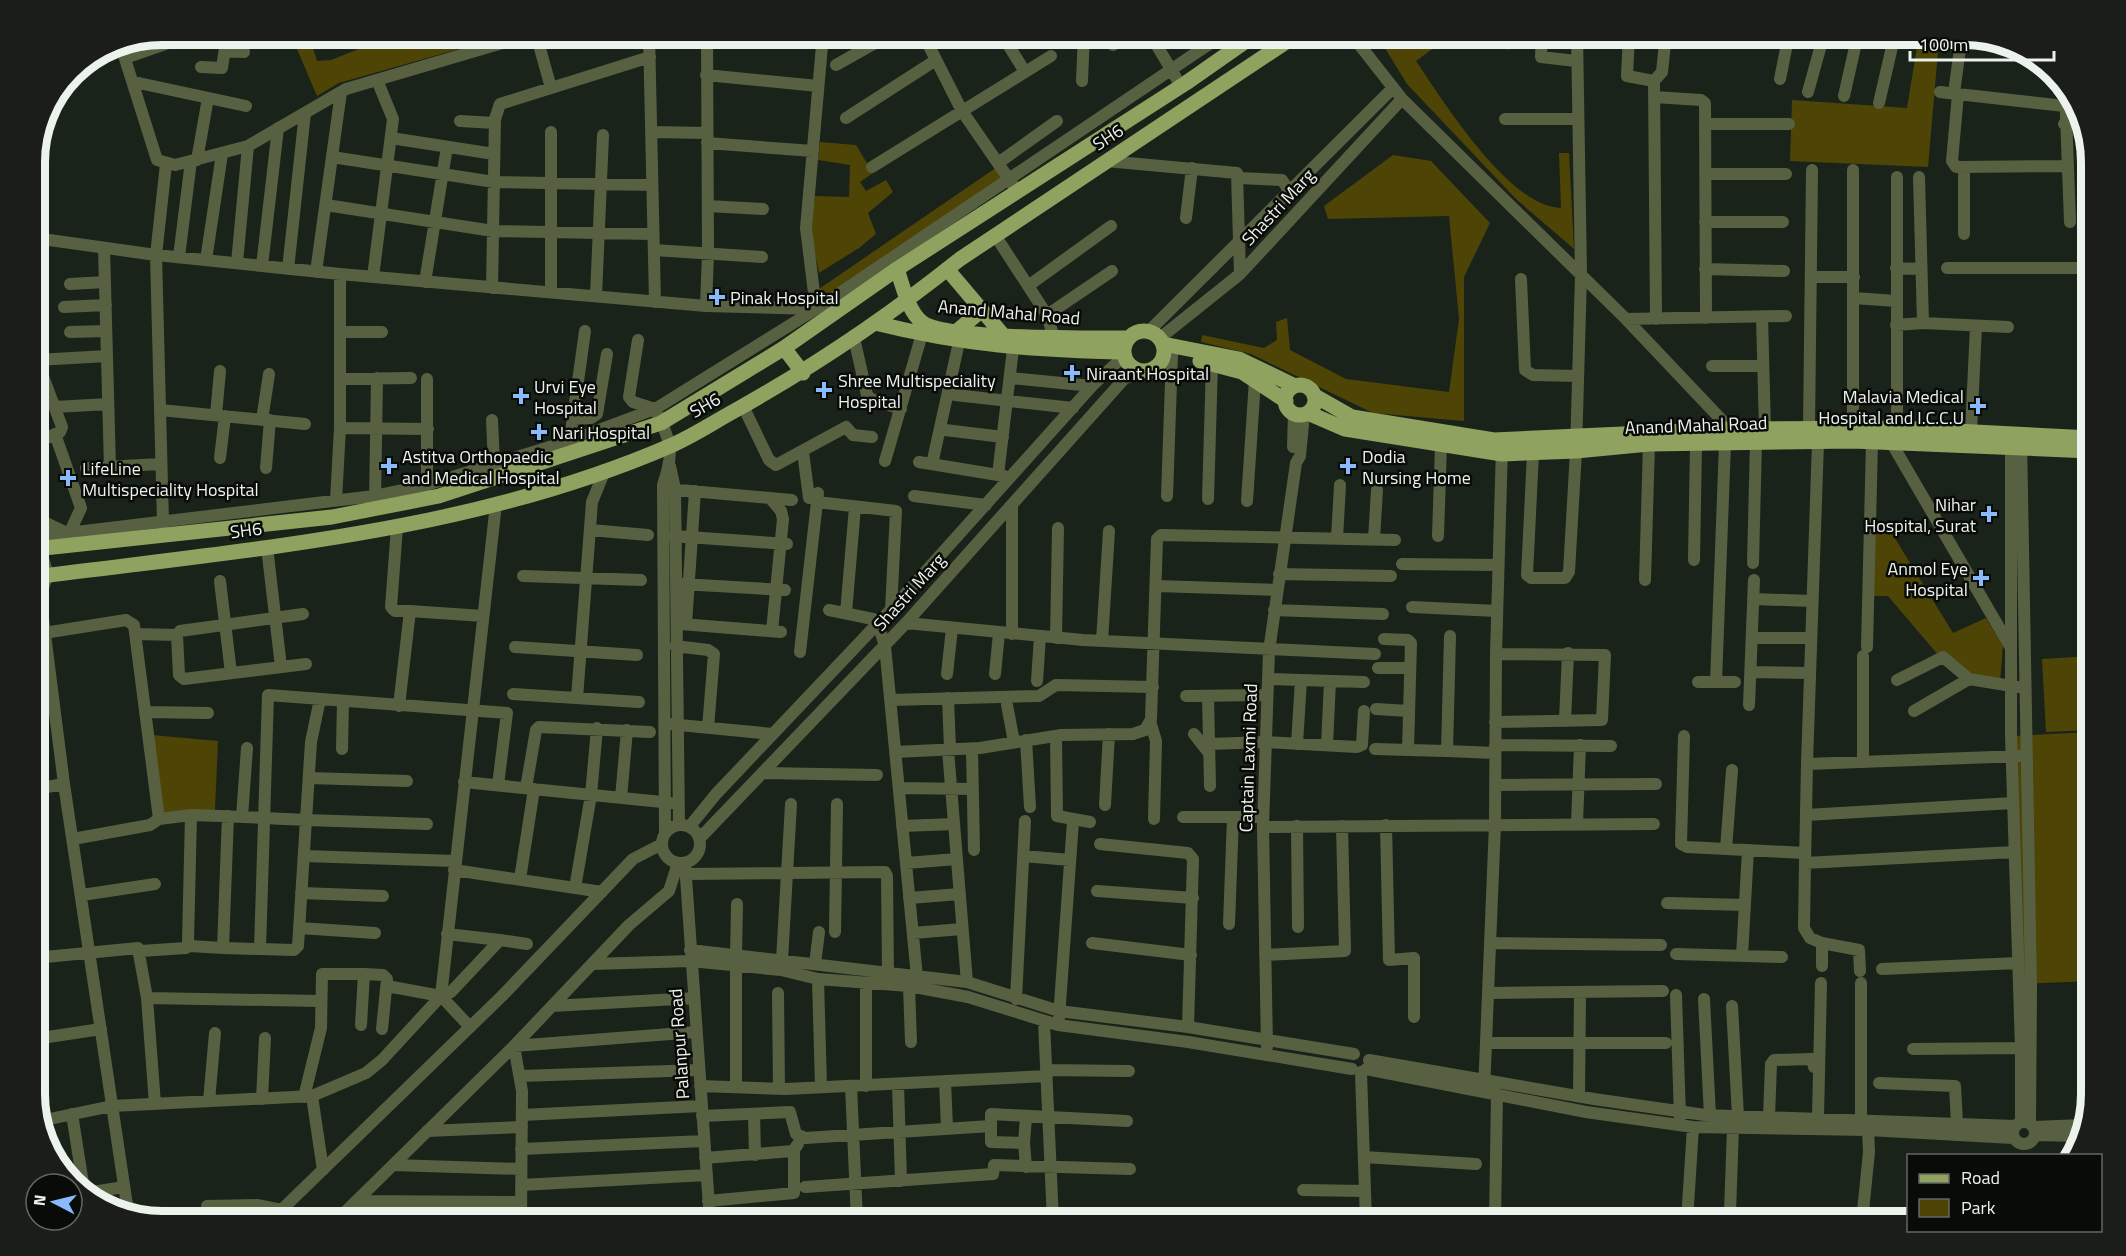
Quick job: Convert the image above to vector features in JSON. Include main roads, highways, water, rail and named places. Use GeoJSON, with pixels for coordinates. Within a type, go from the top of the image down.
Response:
{"type":"FeatureCollection","features":[{"type":"Feature","properties":{"kind":"main road"},"geometry":{"type":"LineString","coordinates":[[45,562],[355,528],[504,496],[666,435],[793,360],[819,314],[1013,185],[1181,86],[1240,45]]}},
{"type":"Feature","properties":{"kind":"main road","name":"SH6"},"geometry":{"type":"LineString","coordinates":[[45,562],[332,517],[375,502],[427,492],[570,448],[666,435],[698,401],[793,360],[854,338],[995,235],[1282,45]]}},
{"type":"Feature","properties":{"kind":"main road","name":"Anand Mahal Road"},"geometry":{"type":"LineString","coordinates":[[895,263],[908,300],[923,329]]}},
{"type":"Feature","properties":{"kind":"main road"},"geometry":{"type":"LineString","coordinates":[[947,269],[1003,335]]}},
{"type":"Feature","properties":{"kind":"main road"},"geometry":{"type":"LineString","coordinates":[[958,337],[982,310]]}},
{"type":"Feature","properties":{"kind":"main road","name":"Anand Mahal Road"},"geometry":{"type":"LineString","coordinates":[[875,323],[923,329],[1013,349],[1126,349]]}},
{"type":"Feature","properties":{"kind":"main road"},"geometry":{"type":"LineString","coordinates":[[1162,344],[1160,364],[1143,371],[1131,366],[1126,349],[1136,333],[1162,344],[1239,359],[1295,386],[1305,386],[1315,396],[1314,406],[1298,410],[1288,392],[1295,386]]}},
{"type":"Feature","properties":{"kind":"main road","name":"Anand Mahal Road"},"geometry":{"type":"LineString","coordinates":[[958,337],[1003,335],[1054,338],[1126,349]]}},
{"type":"Feature","properties":{"kind":"main road","name":"Anand Mahal Road"},"geometry":{"type":"LineString","coordinates":[[1162,344],[1242,372],[1298,410],[1345,429],[1441,445],[1502,447],[1728,437],[1813,436],[1872,442],[1894,435],[1971,432],[2081,450]]}},
{"type":"Feature","properties":{"kind":"main road","name":"SH6"},"geometry":{"type":"LineString","coordinates":[[45,563],[267,547],[356,536],[496,504],[605,470],[666,435],[743,406],[793,360]]}},
{"type":"Feature","properties":{"kind":"main road","name":"Anand Mahal Road"},"geometry":{"type":"LineString","coordinates":[[1315,396],[1352,417],[1533,453],[1576,444],[1696,444],[1728,437],[1755,438]]}},
{"type":"Feature","properties":{"kind":"main road","name":"Anand Mahal Road"},"geometry":{"type":"LineString","coordinates":[[1813,436],[1853,428],[1894,435],[2016,441],[2081,438]]}},
{"type":"Feature","properties":{"kind":"place","name":"Pinak Hospital"},"geometry":{"type":"Point","coordinates":[717,297]}},
{"type":"Feature","properties":{"kind":"place","name":"Niraant Hospital"},"geometry":{"type":"Point","coordinates":[1072,373]}},
{"type":"Feature","properties":{"kind":"place","name":"Shree Multispeciality Hospital"},"geometry":{"type":"Point","coordinates":[824,390]}},
{"type":"Feature","properties":{"kind":"place","name":"Urvi Eye Hospital"},"geometry":{"type":"Point","coordinates":[521,396]}},
{"type":"Feature","properties":{"kind":"place","name":"Malavia Medical Hospital and I.C.C.U"},"geometry":{"type":"Point","coordinates":[1978,406]}},
{"type":"Feature","properties":{"kind":"place","name":"Nari Hospital"},"geometry":{"type":"Point","coordinates":[539,432]}},
{"type":"Feature","properties":{"kind":"place","name":"Astitva Orthopaedic and Medical Hospital"},"geometry":{"type":"Point","coordinates":[389,466]}},
{"type":"Feature","properties":{"kind":"place","name":"Dodia Nursing Home"},"geometry":{"type":"Point","coordinates":[1348,466]}},
{"type":"Feature","properties":{"kind":"place","name":"LifeLine Multispeciality Hospital"},"geometry":{"type":"Point","coordinates":[68,478]}},
{"type":"Feature","properties":{"kind":"place","name":"Nihar Hospital, Surat"},"geometry":{"type":"Point","coordinates":[1989,514]}},
{"type":"Feature","properties":{"kind":"place","name":"Anmol Eye Hospital"},"geometry":{"type":"Point","coordinates":[1981,578]}}]}
